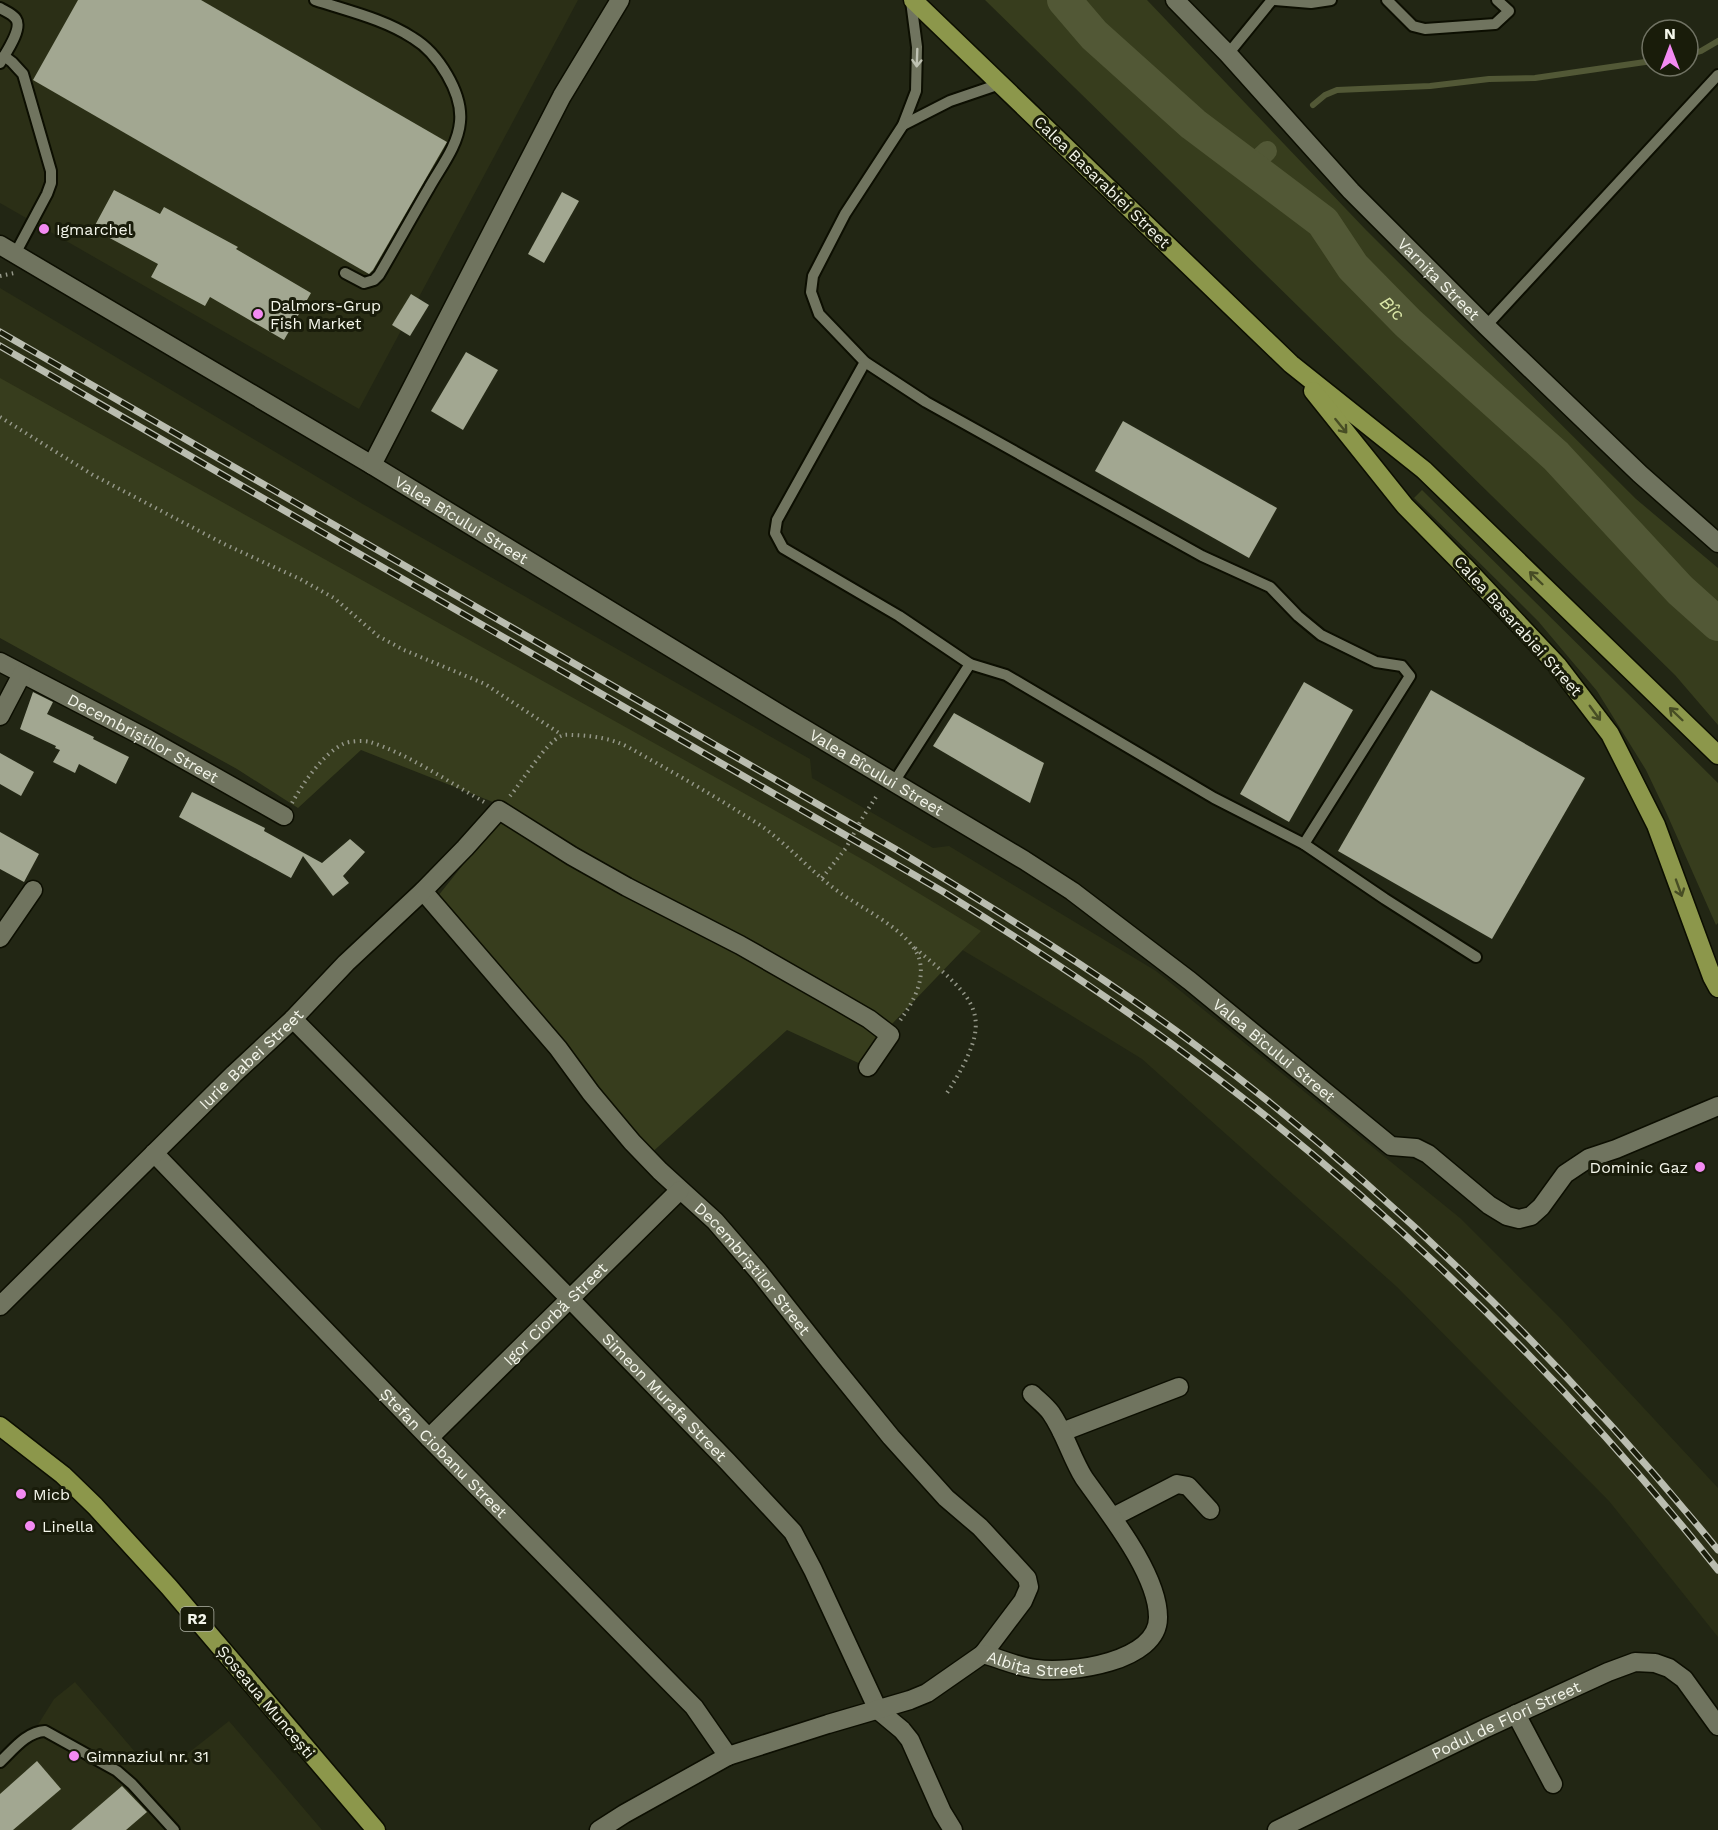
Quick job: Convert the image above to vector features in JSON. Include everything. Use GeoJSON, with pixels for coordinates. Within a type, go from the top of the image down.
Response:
{"type":"FeatureCollection","features":[{"type":"Feature","properties":{"kind":"main road","name":"Calea Basarabiei Street"},"geometry":{"type":"LineString","coordinates":[[912,0],[1291,364],[1424,470],[1718,755]]}},
{"type":"Feature","properties":{"kind":"main road","name":"Calea Basarabiei Street"},"geometry":{"type":"LineString","coordinates":[[1291,364],[1405,506],[1472,573],[1551,658],[1610,734],[1656,825],[1716,975]]}},
{"type":"Feature","properties":{"kind":"main road","name":"Șoseaua Muncești"},"geometry":{"type":"LineString","coordinates":[[0,1426],[63,1475],[95,1506],[169,1587],[376,1830]]}},
{"type":"Feature","properties":{"kind":"street"},"geometry":{"type":"LineString","coordinates":[[372,465],[562,96],[620,0]]}},
{"type":"Feature","properties":{"kind":"street","name":"Varnița Street"},"geometry":{"type":"LineString","coordinates":[[1175,0],[1228,54],[1351,191],[1486,326],[1640,474],[1718,543]]}},
{"type":"Feature","properties":{"kind":"street","name":"Valea Bîcului Street"},"geometry":{"type":"LineString","coordinates":[[8,250],[372,465],[1024,860],[1072,891],[1190,981],[1391,1146],[1416,1148],[1428,1154],[1489,1205],[1507,1216],[1519,1219],[1531,1216],[1541,1207],[1565,1174],[1589,1158],[1718,1106]]}},
{"type":"Feature","properties":{"kind":"street","name":"Decembriștilor Street"},"geometry":{"type":"LineString","coordinates":[[0,662],[148,739],[284,816]]}},
{"type":"Feature","properties":{"kind":"street"},"geometry":{"type":"LineString","coordinates":[[0,716],[22,674]]}},
{"type":"Feature","properties":{"kind":"street"},"geometry":{"type":"LineString","coordinates":[[499,810],[572,856],[740,945],[869,1019],[890,1035],[868,1067]]}},
{"type":"Feature","properties":{"kind":"street","name":"Iurie Babei Street"},"geometry":{"type":"LineString","coordinates":[[0,1306],[234,1074],[293,1019],[346,963],[423,891],[499,810]]}},
{"type":"Feature","properties":{"kind":"street"},"geometry":{"type":"LineString","coordinates":[[0,938],[33,891]]}},
{"type":"Feature","properties":{"kind":"street","name":"Decembriștilor Street"},"geometry":{"type":"LineString","coordinates":[[423,891],[558,1048],[591,1093],[632,1142],[715,1221],[759,1272],[860,1400],[919,1469],[946,1498],[980,1527],[1027,1578],[1029,1587],[1023,1601],[983,1654]]}},
{"type":"Feature","properties":{"kind":"street","name":"Simeon Murafa Street"},"geometry":{"type":"LineString","coordinates":[[293,1019],[570,1299],[793,1532],[878,1710],[902,1730],[910,1740],[942,1812],[953,1830]]}},
{"type":"Feature","properties":{"kind":"street","name":"Ștefan Ciobanu Street"},"geometry":{"type":"LineString","coordinates":[[154,1154],[694,1707],[728,1756]]}},
{"type":"Feature","properties":{"kind":"street","name":"Igor Ciorbă Street"},"geometry":{"type":"LineString","coordinates":[[429,1438],[680,1190]]}},
{"type":"Feature","properties":{"kind":"street"},"geometry":{"type":"LineString","coordinates":[[1062,1432],[1179,1387]]}},
{"type":"Feature","properties":{"kind":"street","name":"Albița Street"},"geometry":{"type":"LineString","coordinates":[[599,1830],[728,1756],[910,1700],[927,1693],[983,1654],[1035,1669],[1065,1669],[1120,1659],[1133,1653],[1152,1637],[1158,1619],[1155,1599],[1141,1566],[1113,1517],[1075,1463],[1062,1432],[1050,1412],[1032,1394]]}},
{"type":"Feature","properties":{"kind":"street"},"geometry":{"type":"LineString","coordinates":[[1113,1517],[1177,1484],[1188,1486],[1210,1510]]}},
{"type":"Feature","properties":{"kind":"street","name":"Podul de Flori Street"},"geometry":{"type":"LineString","coordinates":[[1277,1830],[1516,1714],[1635,1662],[1655,1663],[1670,1668],[1684,1679],[1718,1726]]}},
{"type":"Feature","properties":{"kind":"street"},"geometry":{"type":"LineString","coordinates":[[1516,1714],[1553,1784]]}},
{"type":"Feature","properties":{"kind":"lane"},"geometry":{"type":"LineString","coordinates":[[315,0],[376,20],[416,39],[447,75],[458,96],[460,110],[460,122],[452,147],[379,275],[374,280],[364,283],[345,273]]}},
{"type":"Feature","properties":{"kind":"lane"},"geometry":{"type":"LineString","coordinates":[[912,0],[917,47],[916,91],[903,125],[845,214],[813,276],[811,292],[819,314],[865,362],[926,402],[1202,556],[1270,587],[1298,616],[1321,635],[1376,662],[1402,666],[1410,676],[1304,844]]}},
{"type":"Feature","properties":{"kind":"lane"},"geometry":{"type":"LineString","coordinates":[[1228,54],[1273,0],[1311,3],[1331,0]]}},
{"type":"Feature","properties":{"kind":"lane"},"geometry":{"type":"LineString","coordinates":[[1387,0],[1413,26],[1425,29],[1495,24],[1509,11],[1497,0]]}},
{"type":"Feature","properties":{"kind":"lane"},"geometry":{"type":"LineString","coordinates":[[0,8],[14,17],[18,26],[2,60],[12,62],[22,74],[51,171],[51,183],[47,194],[8,250]]}},
{"type":"Feature","properties":{"kind":"lane"},"geometry":{"type":"LineString","coordinates":[[1486,326],[1718,75]]}},
{"type":"Feature","properties":{"kind":"lane"},"geometry":{"type":"LineString","coordinates":[[903,125],[950,100],[1000,84]]}},
{"type":"Feature","properties":{"kind":"lane"},"geometry":{"type":"LineString","coordinates":[[865,362],[777,520],[775,533],[783,548],[899,616],[970,664],[1006,675],[1214,798],[1304,844],[1476,957]]}},
{"type":"Feature","properties":{"kind":"lane"},"geometry":{"type":"LineString","coordinates":[[891,780],[970,664]]}},
{"type":"Feature","properties":{"kind":"lane"},"geometry":{"type":"LineString","coordinates":[[0,1762],[30,1734],[45,1731],[117,1771],[174,1830]]}},
{"type":"Feature","properties":{"kind":"path"},"geometry":{"type":"LineString","coordinates":[[0,417],[93,475],[224,544],[334,598],[378,636],[404,650],[485,684],[562,735],[591,735],[615,740],[773,834],[837,891],[874,915],[912,945],[964,992],[974,1009],[976,1026],[968,1056],[947,1093]]}},
{"type":"Feature","properties":{"kind":"path"},"geometry":{"type":"LineString","coordinates":[[284,816],[299,791],[330,753],[345,743],[368,741],[411,760],[499,810],[537,760],[562,735]]}},
{"type":"Feature","properties":{"kind":"path"},"geometry":{"type":"LineString","coordinates":[[822,878],[846,848],[861,820],[891,780]]}},
{"type":"Feature","properties":{"kind":"path"},"geometry":{"type":"LineString","coordinates":[[890,1035],[908,1010],[921,977],[919,958],[912,945]]}},
{"type":"Feature","properties":{"kind":"shaded area"},"geometry":{"type":"Polygon","coordinates":[[[0,0],[578,0],[359,409],[0,203],[0,0]]]}},
{"type":"Feature","properties":{"kind":"shaded area"},"geometry":{"type":"Polygon","coordinates":[[[985,0],[1147,0],[1366,230],[1636,499],[1718,568],[1718,725],[1675,675],[985,0]]]}},
{"type":"Feature","properties":{"kind":"shaded area"},"geometry":{"type":"Polygon","coordinates":[[[0,288],[361,503],[810,759],[812,778],[933,848],[949,846],[1156,971],[1460,1218],[1563,1321],[1718,1488],[1718,1637],[1609,1501],[1397,1287],[1142,1059],[560,711],[0,402],[0,288]]]}},
{"type":"Feature","properties":{"kind":"shaded area"},"geometry":{"type":"Polygon","coordinates":[[[0,378],[869,863],[981,931],[891,1025],[493,802],[361,750],[298,808],[237,769],[0,638],[0,378]]]}},
{"type":"Feature","properties":{"kind":"shaded area"},"geometry":{"type":"Polygon","coordinates":[[[1422,490],[1718,783],[1718,923],[1716,925],[1646,770],[1597,691],[1538,621],[1414,498],[1422,490]]]}},
{"type":"Feature","properties":{"kind":"shaded area"},"geometry":{"type":"Polygon","coordinates":[[[503,819],[875,1028],[879,1039],[865,1066],[787,1030],[648,1156],[438,896],[503,819]]]}},
{"type":"Feature","properties":{"kind":"shaded area","name":"Gimnaziul nr. 31"},"geometry":{"type":"Polygon","coordinates":[[[75,1682],[136,1753],[165,1765],[173,1765],[229,1721],[322,1830],[0,1830],[0,1760],[34,1731],[54,1699],[75,1682]]]}},
{"type":"Feature","properties":{"kind":"building"},"geometry":{"type":"Polygon","coordinates":[[[78,0],[201,0],[447,142],[373,270],[369,274],[33,80],[78,0]]]}},
{"type":"Feature","properties":{"kind":"building"},"geometry":{"type":"Polygon","coordinates":[[[114,190],[160,214],[164,207],[238,247],[236,249],[311,293],[284,340],[210,297],[205,306],[151,277],[158,264],[93,229],[114,190]]]}},
{"type":"Feature","properties":{"kind":"building"},"geometry":{"type":"Polygon","coordinates":[[[562,192],[579,201],[544,263],[528,254],[562,192]]]}},
{"type":"Feature","properties":{"kind":"building"},"geometry":{"type":"Polygon","coordinates":[[[411,294],[429,305],[410,336],[392,325],[411,294]]]}},
{"type":"Feature","properties":{"kind":"building"},"geometry":{"type":"Polygon","coordinates":[[[466,352],[498,370],[463,430],[431,411],[466,352]]]}},
{"type":"Feature","properties":{"kind":"building"},"geometry":{"type":"Polygon","coordinates":[[[1123,421],[1277,508],[1249,558],[1095,471],[1123,421]]]}},
{"type":"Feature","properties":{"kind":"building"},"geometry":{"type":"Polygon","coordinates":[[[1304,682],[1353,710],[1289,822],[1240,794],[1304,682]]]}},
{"type":"Feature","properties":{"kind":"building"},"geometry":{"type":"Polygon","coordinates":[[[1431,690],[1585,778],[1492,939],[1338,851],[1431,690]]]}},
{"type":"Feature","properties":{"kind":"building"},"geometry":{"type":"Polygon","coordinates":[[[33,692],[53,702],[47,714],[129,757],[116,784],[79,764],[75,773],[53,762],[60,750],[55,748],[56,746],[20,729],[33,692]]]}},
{"type":"Feature","properties":{"kind":"building"},"geometry":{"type":"Polygon","coordinates":[[[954,713],[1044,763],[1030,803],[933,746],[954,713]]]}},
{"type":"Feature","properties":{"kind":"building"},"geometry":{"type":"Polygon","coordinates":[[[0,753],[34,772],[21,796],[0,784],[0,753]]]}},
{"type":"Feature","properties":{"kind":"building"},"geometry":{"type":"Polygon","coordinates":[[[192,792],[265,828],[264,831],[322,863],[350,839],[365,852],[343,876],[349,883],[333,896],[303,856],[291,878],[179,817],[192,792]]]}},
{"type":"Feature","properties":{"kind":"building"},"geometry":{"type":"Polygon","coordinates":[[[0,832],[39,854],[24,882],[0,869],[0,832]]]}},
{"type":"Feature","properties":{"kind":"building"},"geometry":{"type":"Polygon","coordinates":[[[37,1761],[61,1789],[13,1830],[0,1830],[0,1794],[37,1761]]]}},
{"type":"Feature","properties":{"kind":"building"},"geometry":{"type":"Polygon","coordinates":[[[122,1786],[147,1812],[126,1830],[71,1830],[122,1786]]]}},
{"type":"Feature","properties":{"kind":"waterway","name":"Bîc"},"geometry":{"type":"LineString","coordinates":[[1064,0],[1094,35],[1193,124],[1323,222],[1353,267],[1408,323],[1556,456],[1680,590],[1718,624]]}},
{"type":"Feature","properties":{"kind":"waterway"},"geometry":{"type":"LineString","coordinates":[[1700,51],[1718,41]]}},
{"type":"Feature","properties":{"kind":"waterway"},"geometry":{"type":"LineString","coordinates":[[1313,105],[1325,95],[1337,90],[1535,78],[1640,63]]}},
{"type":"Feature","properties":{"kind":"waterway"},"geometry":{"type":"LineString","coordinates":[[1251,166],[1267,151]]}},
{"type":"Feature","properties":{"kind":"railway"},"geometry":{"type":"LineString","coordinates":[[0,332],[897,850],[1050,945],[1162,1020],[1340,1160],[1473,1283],[1599,1413],[1718,1550]]}},
{"type":"Feature","properties":{"kind":"railway"},"geometry":{"type":"LineString","coordinates":[[0,346],[942,891],[1047,958],[1150,1028],[1286,1132],[1419,1248],[1544,1371],[1662,1502],[1718,1570]]}},
{"type":"Feature","properties":{"kind":"place","name":"Igmarchel"},"geometry":{"type":"Point","coordinates":[44,229]}},
{"type":"Feature","properties":{"kind":"place","name":"Dalmors-Grup Fish Market"},"geometry":{"type":"Point","coordinates":[258,314]}},
{"type":"Feature","properties":{"kind":"place","name":"Dominic Gaz"},"geometry":{"type":"Point","coordinates":[1700,1167]}},
{"type":"Feature","properties":{"kind":"place","name":"Micb"},"geometry":{"type":"Point","coordinates":[21,1494]}},
{"type":"Feature","properties":{"kind":"place","name":"Linella"},"geometry":{"type":"Point","coordinates":[30,1526]}},
{"type":"Feature","properties":{"kind":"place","name":"Gimnaziul nr. 31"},"geometry":{"type":"Point","coordinates":[74,1756]}}]}
